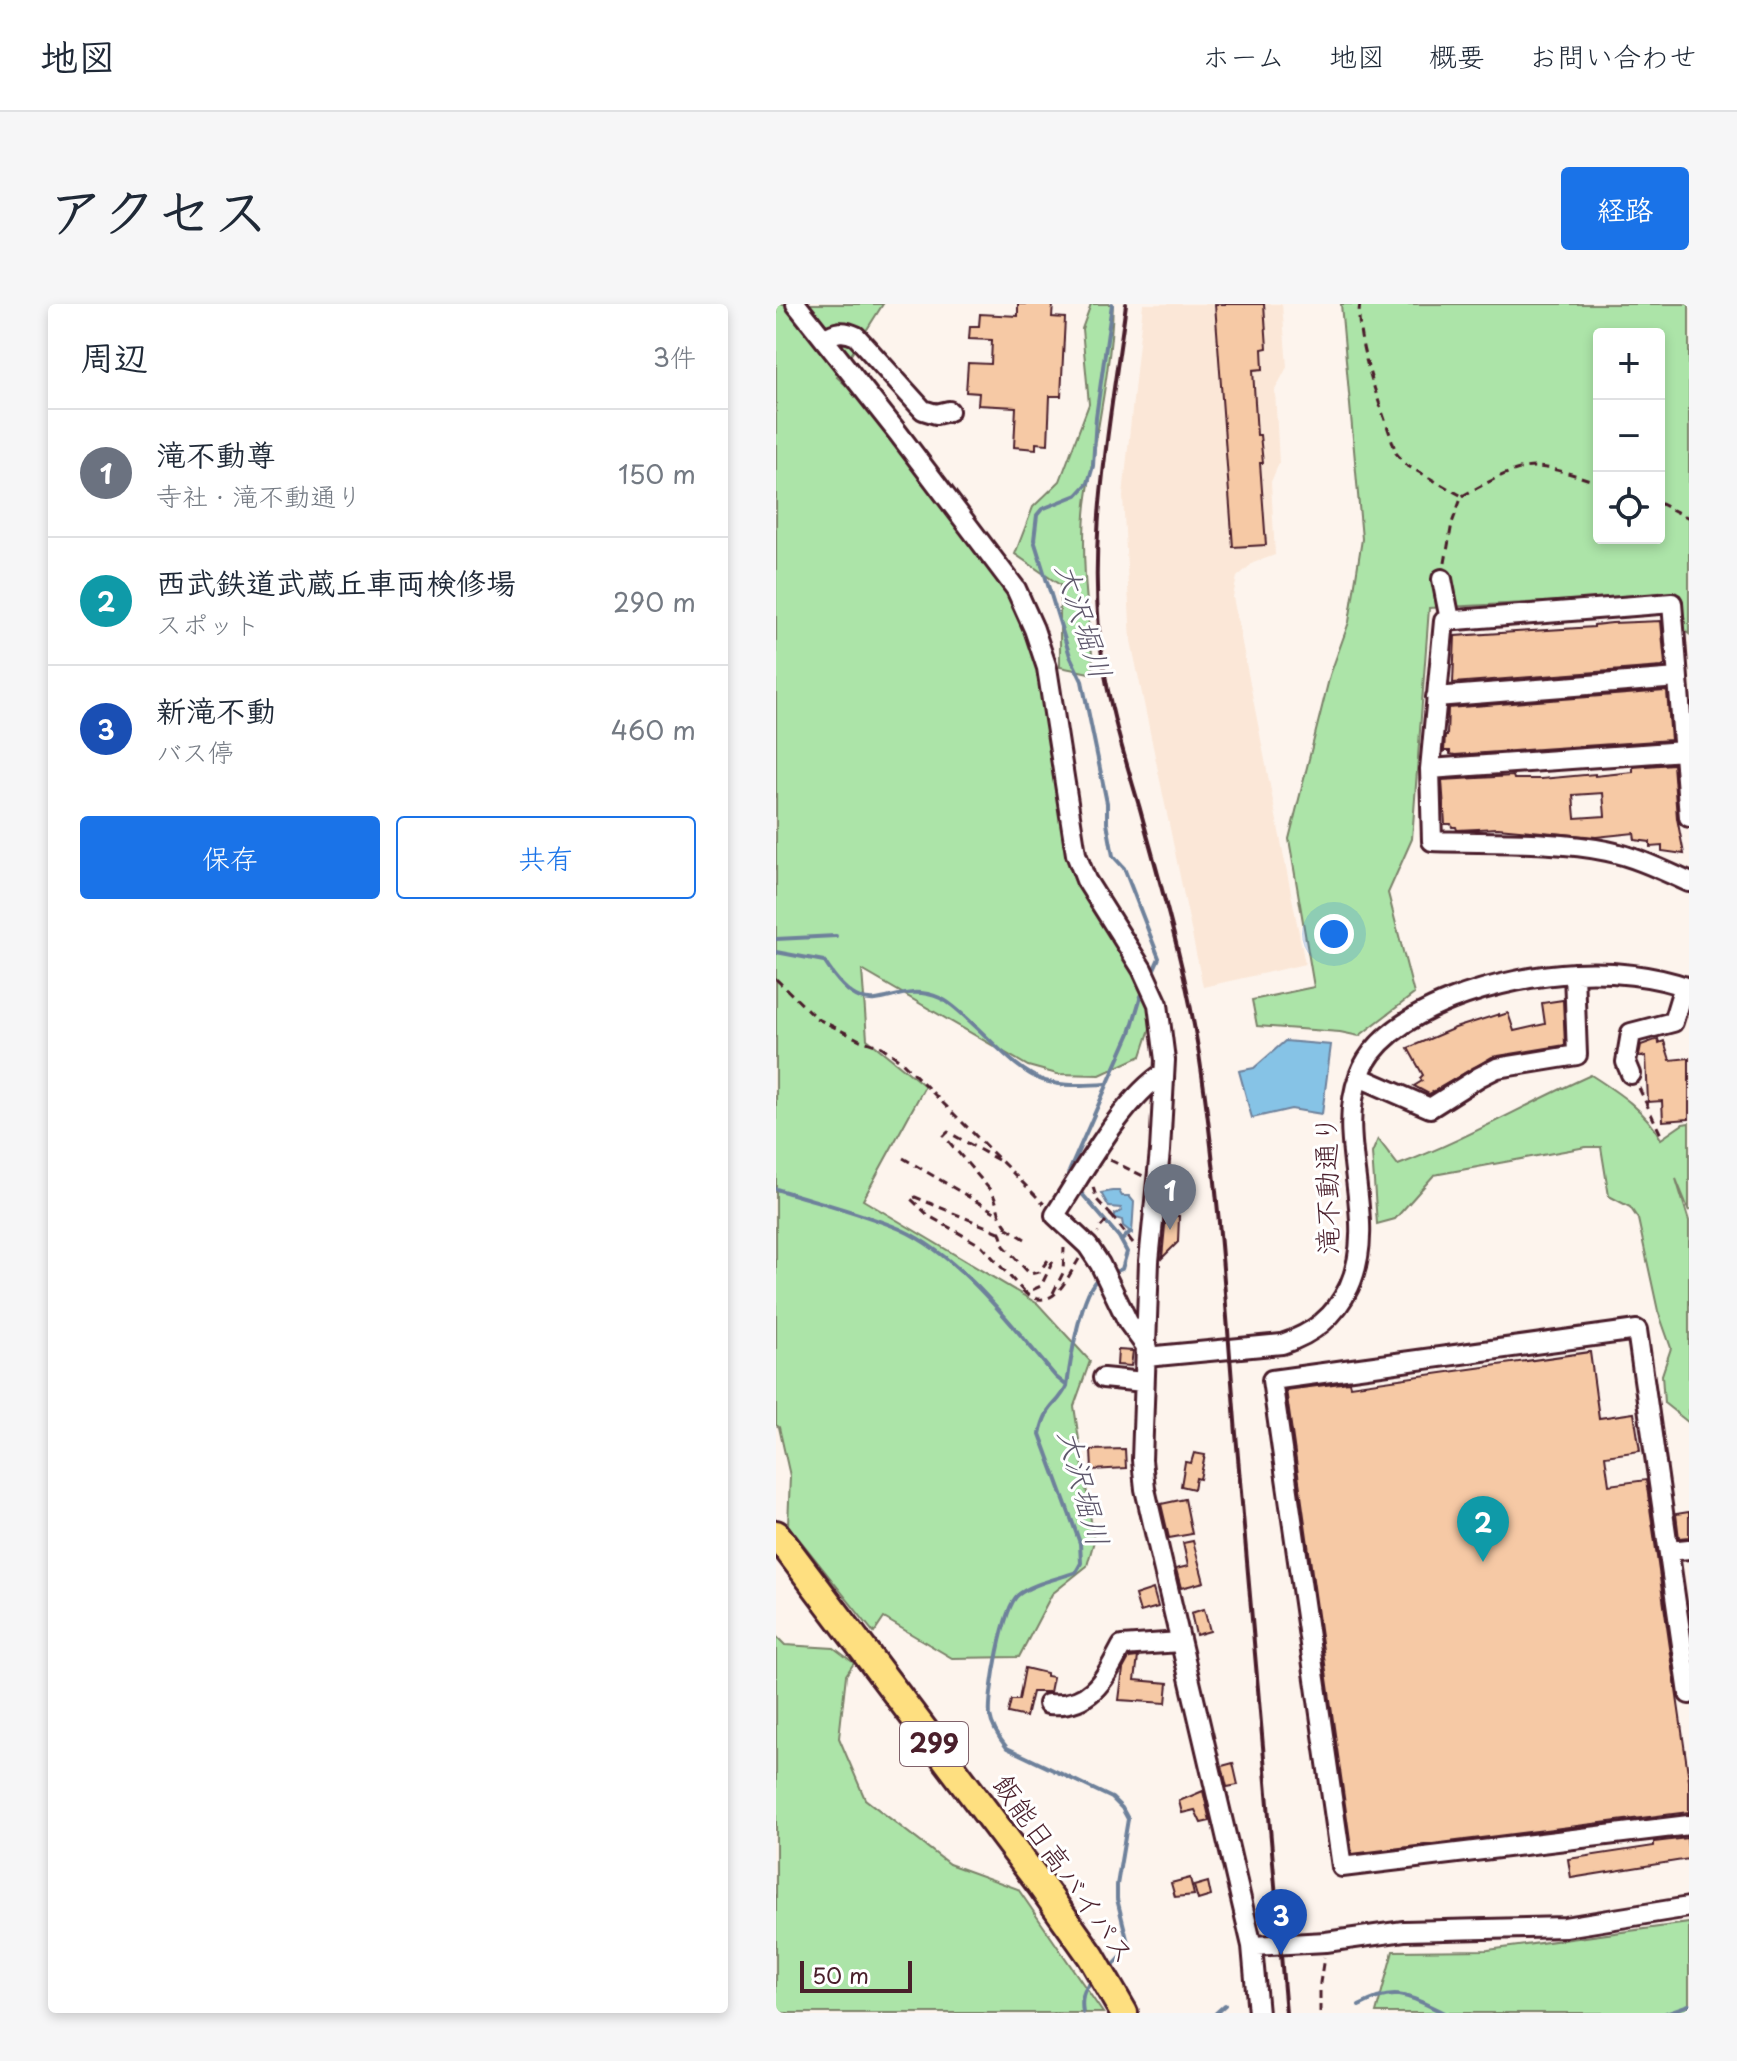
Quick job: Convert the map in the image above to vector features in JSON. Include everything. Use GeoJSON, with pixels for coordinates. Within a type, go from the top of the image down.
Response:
{"type":"FeatureCollection","features":[{"type":"Feature","properties":{"kind":"highway","name":"飯能日高バイパス"},"geometry":{"type":"LineString","coordinates":[[776,1534],[1040,1884],[1091,1956],[1124,2013]]}},
{"type":"Feature","properties":{"kind":"street"},"geometry":{"type":"LineString","coordinates":[[796,304],[1016,589],[1047,668],[1076,854],[1086,880],[1142,969],[1158,1004],[1164,1073],[1158,1181],[1149,1261],[1142,1460],[1145,1489],[1252,1946],[1258,2013]]}},
{"type":"Feature","properties":{"kind":"street"},"geometry":{"type":"LineString","coordinates":[[824,339],[834,332],[856,336],[923,410],[936,414],[949,411]]}},
{"type":"Feature","properties":{"kind":"street"},"geometry":{"type":"LineString","coordinates":[[1442,579],[1450,620]]}},
{"type":"Feature","properties":{"kind":"street"},"geometry":{"type":"LineString","coordinates":[[1689,817],[1685,716],[1678,678],[1682,643],[1672,603],[1444,621],[1430,769],[1432,841],[1581,847],[1607,851],[1635,858],[1689,882]]}},
{"type":"Feature","properties":{"kind":"street"},"geometry":{"type":"LineString","coordinates":[[1436,697],[1678,678]]}},
{"type":"Feature","properties":{"kind":"street"},"geometry":{"type":"LineString","coordinates":[[1430,769],[1684,751]]}},
{"type":"Feature","properties":{"kind":"street"},"geometry":{"type":"LineString","coordinates":[[1359,1077],[1430,1108],[1497,1068],[1577,1055],[1574,973]]}},
{"type":"Feature","properties":{"kind":"street","name":"滝不動通り"},"geometry":{"type":"LineString","coordinates":[[1146,1353],[1282,1344],[1301,1338],[1332,1315],[1355,1274],[1361,1252],[1352,1126],[1359,1077],[1370,1055],[1388,1034],[1429,1010],[1478,991],[1524,979],[1574,973],[1643,977],[1686,987]]}},
{"type":"Feature","properties":{"kind":"street"},"geometry":{"type":"LineString","coordinates":[[1631,1074],[1626,1062],[1631,1033],[1673,1022],[1686,987]]}},
{"type":"Feature","properties":{"kind":"street"},"geometry":{"type":"LineString","coordinates":[[1146,1353],[1100,1264],[1088,1246],[1055,1215],[1123,1114],[1151,1081],[1164,1073]]}},
{"type":"Feature","properties":{"kind":"street"},"geometry":{"type":"LineString","coordinates":[[1689,1694],[1637,1330],[1272,1380],[1342,1867],[1689,1825]]}},
{"type":"Feature","properties":{"kind":"street"},"geometry":{"type":"LineString","coordinates":[[1103,1378],[1144,1382]]}},
{"type":"Feature","properties":{"kind":"street"},"geometry":{"type":"LineString","coordinates":[[1669,1551],[1689,1549]]}},
{"type":"Feature","properties":{"kind":"street"},"geometry":{"type":"LineString","coordinates":[[1048,1704],[1075,1702],[1098,1687],[1122,1646],[1180,1642]]}},
{"type":"Feature","properties":{"kind":"street"},"geometry":{"type":"LineString","coordinates":[[1252,1946],[1326,1942],[1404,1931],[1565,1927],[1689,1907]]}},
{"type":"Feature","properties":{"kind":"path"},"geometry":{"type":"LineString","coordinates":[[1360,304],[1358,320],[1364,349],[1400,460],[1462,496]]}},
{"type":"Feature","properties":{"kind":"path"},"geometry":{"type":"LineString","coordinates":[[1442,579],[1452,523],[1462,496],[1512,470],[1529,465],[1558,469],[1593,481]]}},
{"type":"Feature","properties":{"kind":"path"},"geometry":{"type":"LineString","coordinates":[[1665,506],[1689,518]]}},
{"type":"Feature","properties":{"kind":"path"},"geometry":{"type":"LineString","coordinates":[[776,979],[816,1018],[882,1047],[901,1061],[1055,1215]]}},
{"type":"Feature","properties":{"kind":"path"},"geometry":{"type":"LineString","coordinates":[[1631,1074],[1662,1137]]}},
{"type":"Feature","properties":{"kind":"path"},"geometry":{"type":"LineString","coordinates":[[1002,1162],[948,1132],[944,1136],[992,1192],[998,1214],[1007,1228],[1025,1239]]}},
{"type":"Feature","properties":{"kind":"path"},"geometry":{"type":"LineString","coordinates":[[1096,1154],[1142,1174],[1146,1179]]}},
{"type":"Feature","properties":{"kind":"path"},"geometry":{"type":"LineString","coordinates":[[903,1158],[998,1214]]}},
{"type":"Feature","properties":{"kind":"path"},"geometry":{"type":"LineString","coordinates":[[1077,1182],[1097,1200],[1134,1244]]}},
{"type":"Feature","properties":{"kind":"path"},"geometry":{"type":"LineString","coordinates":[[1000,1232],[915,1197],[910,1198],[929,1216],[982,1246],[1025,1293],[1041,1301],[1051,1297],[1088,1246]]}},
{"type":"Feature","properties":{"kind":"path"},"geometry":{"type":"LineString","coordinates":[[1102,1224],[1109,1217]]}},
{"type":"Feature","properties":{"kind":"path"},"geometry":{"type":"LineString","coordinates":[[1000,1232],[1007,1228]]}},
{"type":"Feature","properties":{"kind":"path"},"geometry":{"type":"LineString","coordinates":[[1000,1232],[1004,1246],[1030,1274],[1039,1272],[1048,1260],[1053,1261],[1041,1286],[1025,1293]]}},
{"type":"Feature","properties":{"kind":"path"},"geometry":{"type":"LineString","coordinates":[[1051,1297],[1063,1273],[1064,1248]]}},
{"type":"Feature","properties":{"kind":"path"},"geometry":{"type":"LineString","coordinates":[[1320,2013],[1320,1983],[1326,1942]]}},
{"type":"Feature","properties":{"kind":"shaded area"},"geometry":{"type":"Polygon","coordinates":[[[1143,304],[1282,304],[1287,367],[1275,390],[1279,463],[1271,482],[1275,555],[1253,563],[1237,577],[1233,597],[1305,964],[1203,987],[1131,641],[1123,496],[1143,304]]]}},
{"type":"Feature","properties":{"kind":"green space"},"geometry":{"type":"Polygon","coordinates":[[[776,304],[883,304],[837,377],[898,433],[1034,629],[1076,854],[1158,1004],[1141,1056],[1100,1075],[1057,1074],[1028,1066],[862,970],[867,1039],[925,1086],[863,1200],[1038,1304],[1090,1361],[1074,1406],[1094,1541],[1087,1566],[1052,1594],[1019,1657],[952,1658],[884,1618],[874,1633],[788,1525],[790,1476],[776,1425],[776,304]]]}},
{"type":"Feature","properties":{"kind":"green space"},"geometry":{"type":"Polygon","coordinates":[[[1091,304],[1113,304],[1109,355],[1084,524],[1094,674],[1060,667],[1060,585],[1015,554],[1033,507],[1060,481],[1089,404],[1082,329],[1091,304]]]}},
{"type":"Feature","properties":{"kind":"green space"},"geometry":{"type":"Polygon","coordinates":[[[1341,304],[1689,304],[1689,634],[1682,629],[1680,595],[1429,608],[1412,839],[1388,893],[1414,994],[1359,1036],[1257,1026],[1252,1000],[1314,987],[1289,839],[1330,675],[1349,622],[1362,539],[1341,304]]]}},
{"type":"Feature","properties":{"kind":"green space"},"geometry":{"type":"Polygon","coordinates":[[[1591,1075],[1639,1111],[1661,1139],[1689,1123],[1689,1211],[1676,1179],[1689,1221],[1689,1423],[1664,1403],[1662,1375],[1671,1348],[1658,1311],[1638,1219],[1630,1207],[1609,1196],[1601,1147],[1586,1147],[1434,1175],[1395,1219],[1377,1224],[1372,1153],[1378,1139],[1398,1165],[1591,1075]]]}},
{"type":"Feature","properties":{"kind":"green space"},"geometry":{"type":"Polygon","coordinates":[[[776,1636],[785,1645],[834,1648],[854,1663],[846,1675],[839,1738],[865,1799],[949,1864],[1018,1889],[1103,2013],[776,2013],[776,1636]]]}},
{"type":"Feature","properties":{"kind":"green space"},"geometry":{"type":"Polygon","coordinates":[[[1689,1923],[1689,2013],[1376,2013],[1393,1951],[1488,1950],[1689,1923]]]}},
{"type":"Feature","properties":{"kind":"water"},"geometry":{"type":"Polygon","coordinates":[[[1285,1041],[1331,1045],[1322,1114],[1291,1109],[1252,1118],[1239,1071],[1254,1068],[1285,1041]]]}},
{"type":"Feature","properties":{"kind":"water"},"geometry":{"type":"Polygon","coordinates":[[[1112,1191],[1129,1196],[1134,1202],[1132,1233],[1123,1226],[1122,1220],[1115,1218],[1115,1214],[1122,1211],[1121,1208],[1109,1207],[1101,1193],[1112,1191]]]}},
{"type":"Feature","properties":{"kind":"building"},"geometry":{"type":"Polygon","coordinates":[[[1018,304],[1053,304],[1052,317],[1065,318],[1061,396],[1050,396],[1048,444],[1036,443],[1036,449],[1014,447],[1016,407],[978,405],[979,393],[966,392],[968,363],[991,364],[992,340],[969,339],[970,326],[979,326],[980,314],[1018,316],[1018,304]]]}},
{"type":"Feature","properties":{"kind":"building"},"geometry":{"type":"Polygon","coordinates":[[[1215,304],[1264,304],[1267,348],[1262,349],[1263,369],[1253,370],[1257,435],[1260,435],[1263,463],[1260,463],[1266,545],[1233,547],[1215,304]]]}},
{"type":"Feature","properties":{"kind":"building"},"geometry":{"type":"Polygon","coordinates":[[[1661,621],[1665,665],[1662,667],[1453,683],[1455,636],[1661,621]]]}},
{"type":"Feature","properties":{"kind":"building"},"geometry":{"type":"Polygon","coordinates":[[[1665,691],[1671,740],[1455,755],[1444,751],[1448,708],[1665,691]]]}},
{"type":"Feature","properties":{"kind":"building"},"geometry":{"type":"Polygon","coordinates":[[[1673,764],[1677,818],[1684,854],[1662,851],[1662,846],[1650,847],[1650,842],[1635,840],[1634,833],[1596,837],[1498,828],[1457,830],[1451,824],[1445,824],[1442,780],[1595,776],[1633,772],[1633,767],[1673,764]],[[1603,793],[1573,795],[1575,818],[1605,816],[1603,793]]]}},
{"type":"Feature","properties":{"kind":"building"},"geometry":{"type":"Polygon","coordinates":[[[1563,1000],[1565,1045],[1492,1057],[1429,1094],[1414,1086],[1422,1081],[1420,1078],[1423,1075],[1408,1048],[1499,1014],[1508,1013],[1514,1031],[1545,1024],[1542,1003],[1563,1000]]]}},
{"type":"Feature","properties":{"kind":"building"},"geometry":{"type":"Polygon","coordinates":[[[1658,1039],[1659,1043],[1664,1041],[1670,1060],[1689,1058],[1689,1119],[1663,1121],[1662,1101],[1648,1102],[1646,1056],[1639,1055],[1641,1045],[1658,1039]]]}},
{"type":"Feature","properties":{"kind":"building"},"geometry":{"type":"Polygon","coordinates":[[[1166,1215],[1179,1216],[1178,1242],[1162,1258],[1166,1215]]]}},
{"type":"Feature","properties":{"kind":"building"},"geometry":{"type":"Polygon","coordinates":[[[1118,1350],[1133,1351],[1131,1366],[1117,1365],[1118,1350]]]}},
{"type":"Feature","properties":{"kind":"building"},"geometry":{"type":"Polygon","coordinates":[[[1590,1352],[1599,1418],[1634,1413],[1640,1451],[1605,1456],[1609,1485],[1646,1480],[1689,1780],[1689,1812],[1352,1854],[1286,1390],[1349,1382],[1350,1386],[1590,1352]]]}},
{"type":"Feature","properties":{"kind":"building"},"geometry":{"type":"Polygon","coordinates":[[[1125,1449],[1126,1468],[1092,1470],[1091,1450],[1125,1449]]]}},
{"type":"Feature","properties":{"kind":"building"},"geometry":{"type":"Polygon","coordinates":[[[1194,1453],[1205,1455],[1200,1479],[1196,1478],[1194,1489],[1181,1486],[1185,1462],[1191,1463],[1194,1453]]]}},
{"type":"Feature","properties":{"kind":"building"},"geometry":{"type":"Polygon","coordinates":[[[1185,1499],[1192,1534],[1169,1538],[1161,1504],[1185,1499]]]}},
{"type":"Feature","properties":{"kind":"building"},"geometry":{"type":"Polygon","coordinates":[[[1689,1512],[1689,1537],[1679,1538],[1676,1514],[1689,1512]]]}},
{"type":"Feature","properties":{"kind":"building"},"geometry":{"type":"Polygon","coordinates":[[[1193,1541],[1204,1582],[1181,1588],[1176,1569],[1188,1566],[1183,1543],[1193,1541]]]}},
{"type":"Feature","properties":{"kind":"building"},"geometry":{"type":"Polygon","coordinates":[[[1153,1589],[1158,1607],[1140,1612],[1135,1595],[1153,1589]]]}},
{"type":"Feature","properties":{"kind":"building"},"geometry":{"type":"Polygon","coordinates":[[[1204,1609],[1210,1631],[1196,1635],[1191,1613],[1204,1609]]]}},
{"type":"Feature","properties":{"kind":"building"},"geometry":{"type":"Polygon","coordinates":[[[1138,1657],[1135,1680],[1168,1683],[1166,1703],[1119,1700],[1123,1669],[1129,1658],[1138,1657]]]}},
{"type":"Feature","properties":{"kind":"building"},"geometry":{"type":"Polygon","coordinates":[[[1025,1668],[1053,1677],[1050,1692],[1032,1692],[1026,1717],[1008,1713],[1011,1700],[1019,1700],[1025,1668]]]}},
{"type":"Feature","properties":{"kind":"building"},"geometry":{"type":"Polygon","coordinates":[[[1233,1763],[1238,1785],[1227,1787],[1222,1766],[1233,1763]]]}},
{"type":"Feature","properties":{"kind":"building"},"geometry":{"type":"Polygon","coordinates":[[[1203,1791],[1210,1821],[1201,1823],[1195,1810],[1182,1813],[1179,1801],[1203,1791]]]}},
{"type":"Feature","properties":{"kind":"building"},"geometry":{"type":"Polygon","coordinates":[[[1687,1838],[1689,1859],[1571,1878],[1568,1859],[1687,1838]]]}},
{"type":"Feature","properties":{"kind":"building"},"geometry":{"type":"Polygon","coordinates":[[[1190,1878],[1194,1895],[1175,1897],[1171,1883],[1190,1878]]]}},
{"type":"Feature","properties":{"kind":"building"},"geometry":{"type":"Polygon","coordinates":[[[1208,1882],[1211,1896],[1198,1900],[1194,1886],[1208,1882]]]}},
{"type":"Feature","properties":{"kind":"waterway","name":"大沢堀川"},"geometry":{"type":"LineString","coordinates":[[1112,304],[1096,417],[1093,466],[1088,483],[1077,495],[1042,509],[1037,515],[1034,540],[1070,656],[1082,681],[1107,803],[1113,856],[1124,868],[1159,958],[1154,969]]}},
{"type":"Feature","properties":{"kind":"waterway"},"geometry":{"type":"LineString","coordinates":[[776,939],[836,936]]}},
{"type":"Feature","properties":{"kind":"waterway"},"geometry":{"type":"LineString","coordinates":[[776,952],[824,961],[840,983],[855,995],[868,1000],[907,993],[940,998],[1035,1077],[1068,1085],[1106,1084]]}},
{"type":"Feature","properties":{"kind":"waterway","name":"大沢堀川"},"geometry":{"type":"LineString","coordinates":[[1071,1182],[1068,1174],[1130,1033],[1141,996]]}},
{"type":"Feature","properties":{"kind":"waterway","name":"大沢堀川"},"geometry":{"type":"LineString","coordinates":[[1077,1188],[1119,1237],[1127,1252],[1122,1269],[1112,1273]]}},
{"type":"Feature","properties":{"kind":"waterway"},"geometry":{"type":"LineString","coordinates":[[776,1189],[870,1217],[923,1241],[985,1295],[1067,1386]]}},
{"type":"Feature","properties":{"kind":"waterway"},"geometry":{"type":"LineString","coordinates":[[1121,1241],[1130,1232]]}},
{"type":"Feature","properties":{"kind":"waterway","name":"大沢堀川"},"geometry":{"type":"LineString","coordinates":[[1100,1277],[1093,1284],[1082,1310],[1067,1386],[1045,1417],[1040,1434],[1080,1543],[1081,1563],[1076,1572],[1031,1587],[1012,1603],[998,1652],[990,1715],[996,1733],[1007,1748],[1112,1798],[1128,1819],[1117,1885],[1117,1899],[1128,1943],[1124,1954],[1110,1969]]}},
{"type":"Feature","properties":{"kind":"waterway","name":"大沢堀川"},"geometry":{"type":"LineString","coordinates":[[1083,2013],[1083,1995],[1093,1981]]}},
{"type":"Feature","properties":{"kind":"waterway"},"geometry":{"type":"LineString","coordinates":[[1359,2006],[1393,1995],[1411,1998],[1444,2013]]}},
{"type":"Feature","properties":{"kind":"waterway"},"geometry":{"type":"LineString","coordinates":[[1216,2013],[1225,2005]]}},
{"type":"Feature","properties":{"kind":"waterway"},"geometry":{"type":"LineString","coordinates":[[1666,2013],[1689,2005]]}},
{"type":"Feature","properties":{"kind":"railway"},"geometry":{"type":"LineString","coordinates":[[1126,304],[1101,489],[1097,583],[1099,629],[1112,709],[1187,992],[1206,1101],[1221,1243],[1286,2013]]}},
{"type":"Feature","properties":{"kind":"place","name":"滝不動尊"},"geometry":{"type":"Point","coordinates":[1170,1230]}},
{"type":"Feature","properties":{"kind":"place","name":"西武鉄道武蔵丘車両検修場"},"geometry":{"type":"Point","coordinates":[1483,1562]}},
{"type":"Feature","properties":{"kind":"place","name":"新滝不動"},"geometry":{"type":"Point","coordinates":[1281,1955]}}]}
